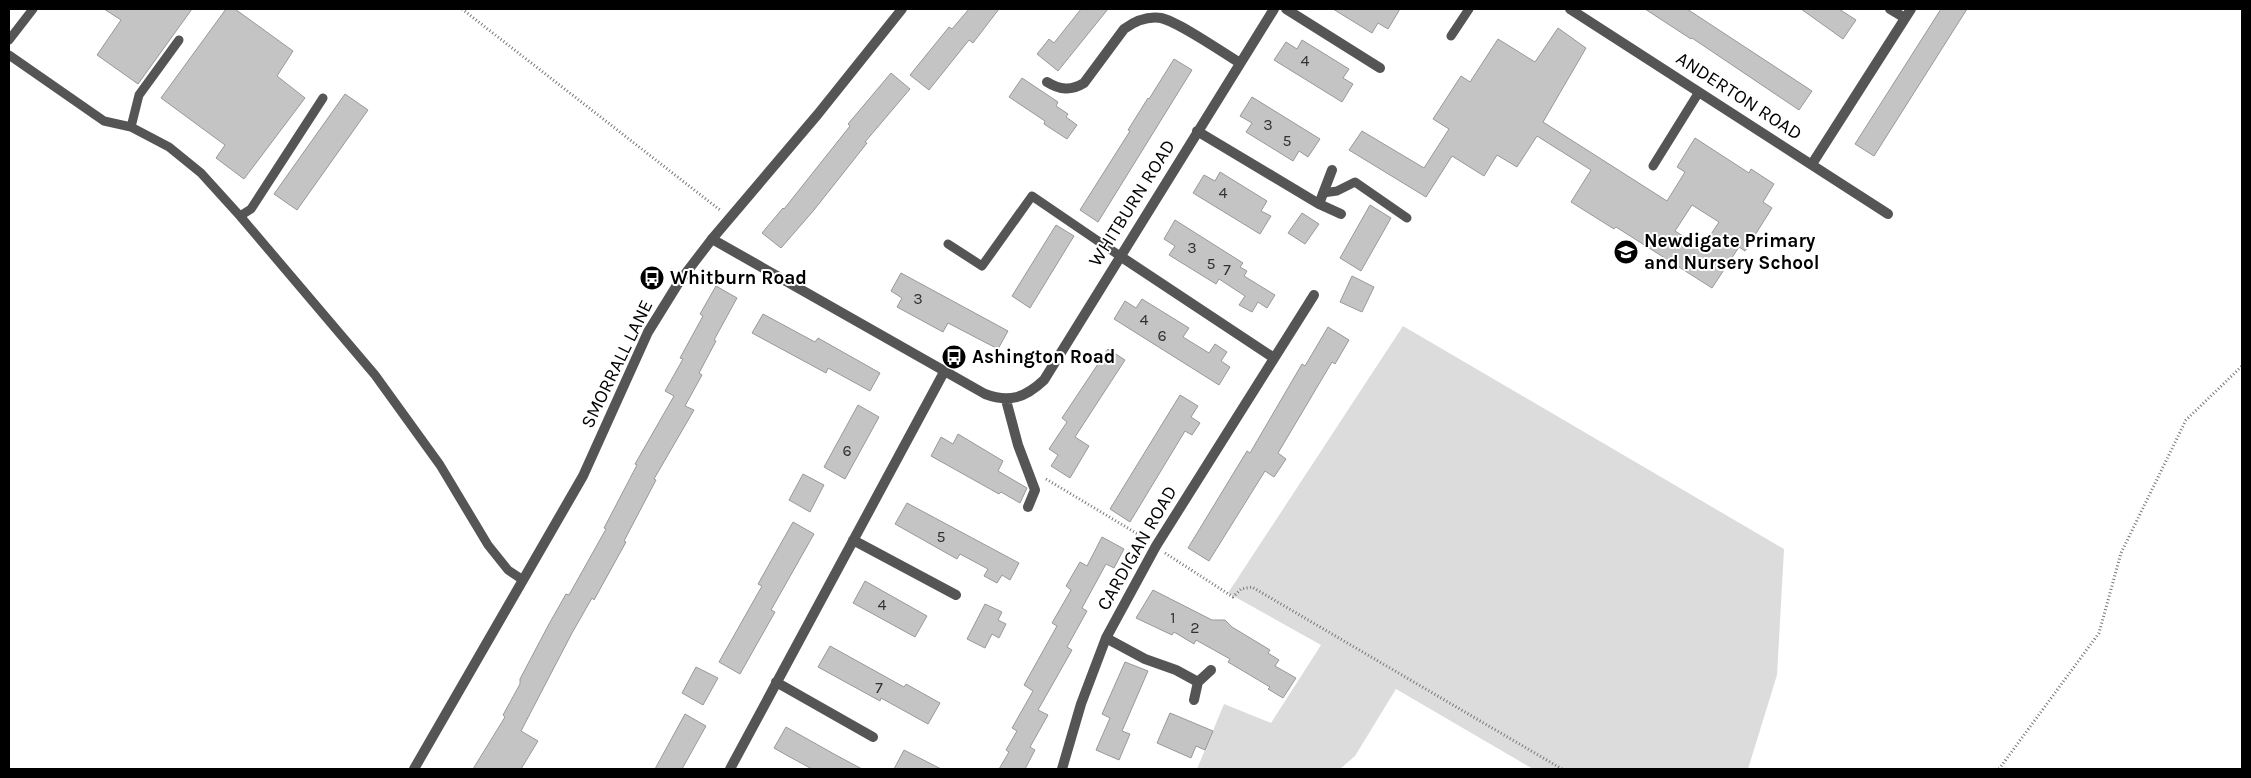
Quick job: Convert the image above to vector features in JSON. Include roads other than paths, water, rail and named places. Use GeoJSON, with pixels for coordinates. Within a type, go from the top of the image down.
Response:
{"type":"FeatureCollection","features":[{"type":"Feature","properties":{"kind":"street","name":"SMORRALL LANE"},"geometry":{"type":"LineString","coordinates":[[414,769],[582,476],[648,332],[679,282],[712,239],[818,114],[902,9]]}},
{"type":"Feature","properties":{"kind":"street","name":"WHITBURN ROAD"},"geometry":{"type":"LineString","coordinates":[[1006,400],[1029,392],[1044,380],[1274,9]]}},
{"type":"Feature","properties":{"kind":"street"},"geometry":{"type":"LineString","coordinates":[[1286,9],[1380,68]]}},
{"type":"Feature","properties":{"kind":"street","name":"ANDERTON ROAD"},"geometry":{"type":"LineString","coordinates":[[1570,9],[1888,214]]}},
{"type":"Feature","properties":{"kind":"street"},"geometry":{"type":"LineString","coordinates":[[1585,18],[1591,9]]}},
{"type":"Feature","properties":{"kind":"street"},"geometry":{"type":"LineString","coordinates":[[1890,9],[1905,18]]}},
{"type":"Feature","properties":{"kind":"street"},"geometry":{"type":"LineString","coordinates":[[1812,164],[1911,9]]}},
{"type":"Feature","properties":{"kind":"street"},"geometry":{"type":"LineString","coordinates":[[1047,82],[1062,89],[1077,87],[1084,83],[1124,29],[1132,23],[1150,18],[1169,21],[1240,63]]}},
{"type":"Feature","properties":{"kind":"street"},"geometry":{"type":"LineString","coordinates":[[1197,131],[1319,204],[1341,214]]}},
{"type":"Feature","properties":{"kind":"street"},"geometry":{"type":"LineString","coordinates":[[1319,204],[1332,170]]}},
{"type":"Feature","properties":{"kind":"street"},"geometry":{"type":"LineString","coordinates":[[712,239],[944,372],[985,394],[1006,400],[1024,463],[1034,490],[1028,507]]}},
{"type":"Feature","properties":{"kind":"street"},"geometry":{"type":"LineString","coordinates":[[1120,256],[1274,358]]}},
{"type":"Feature","properties":{"kind":"street","name":"CARDIGAN ROAD"},"geometry":{"type":"LineString","coordinates":[[1062,769],[1081,704],[1106,638],[1156,546],[1314,295]]}},
{"type":"Feature","properties":{"kind":"street"},"geometry":{"type":"LineString","coordinates":[[730,769],[944,372]]}},
{"type":"Feature","properties":{"kind":"street"},"geometry":{"type":"LineString","coordinates":[[853,540],[956,595]]}},
{"type":"Feature","properties":{"kind":"street"},"geometry":{"type":"LineString","coordinates":[[1106,638],[1198,682]]}},
{"type":"Feature","properties":{"kind":"street"},"geometry":{"type":"LineString","coordinates":[[1194,700],[1198,682],[1210,670]]}},
{"type":"Feature","properties":{"kind":"street"},"geometry":{"type":"LineString","coordinates":[[776,682],[872,737]]}},
{"type":"Feature","properties":{"kind":"lane"},"geometry":{"type":"LineString","coordinates":[[9,40],[32,9]]}},
{"type":"Feature","properties":{"kind":"lane"},"geometry":{"type":"LineString","coordinates":[[1451,36],[1469,9]]}},
{"type":"Feature","properties":{"kind":"lane"},"geometry":{"type":"LineString","coordinates":[[131,127],[139,95],[179,40]]}},
{"type":"Feature","properties":{"kind":"lane"},"geometry":{"type":"LineString","coordinates":[[9,54],[104,121],[131,127],[169,147],[201,172],[375,375],[440,465],[488,545],[508,570],[522,580]]}},
{"type":"Feature","properties":{"kind":"lane"},"geometry":{"type":"LineString","coordinates":[[1653,166],[1699,92]]}},
{"type":"Feature","properties":{"kind":"lane"},"geometry":{"type":"LineString","coordinates":[[240,216],[251,209],[322,98]]}},
{"type":"Feature","properties":{"kind":"lane"},"geometry":{"type":"LineString","coordinates":[[1324,193],[1337,191],[1354,182],[1408,218]]}},
{"type":"Feature","properties":{"kind":"lane"},"geometry":{"type":"LineString","coordinates":[[948,244],[982,266],[1032,196],[1120,256]]}},
{"type":"Feature","properties":{"kind":"place","name":"Newdigate Primary and Nursery School"},"geometry":{"type":"Point","coordinates":[1626,252]}},
{"type":"Feature","properties":{"kind":"place","name":"Whitburn Road"},"geometry":{"type":"Point","coordinates":[652,278]}},
{"type":"Feature","properties":{"kind":"place","name":"Ashington Road"},"geometry":{"type":"Point","coordinates":[954,357]}}]}
